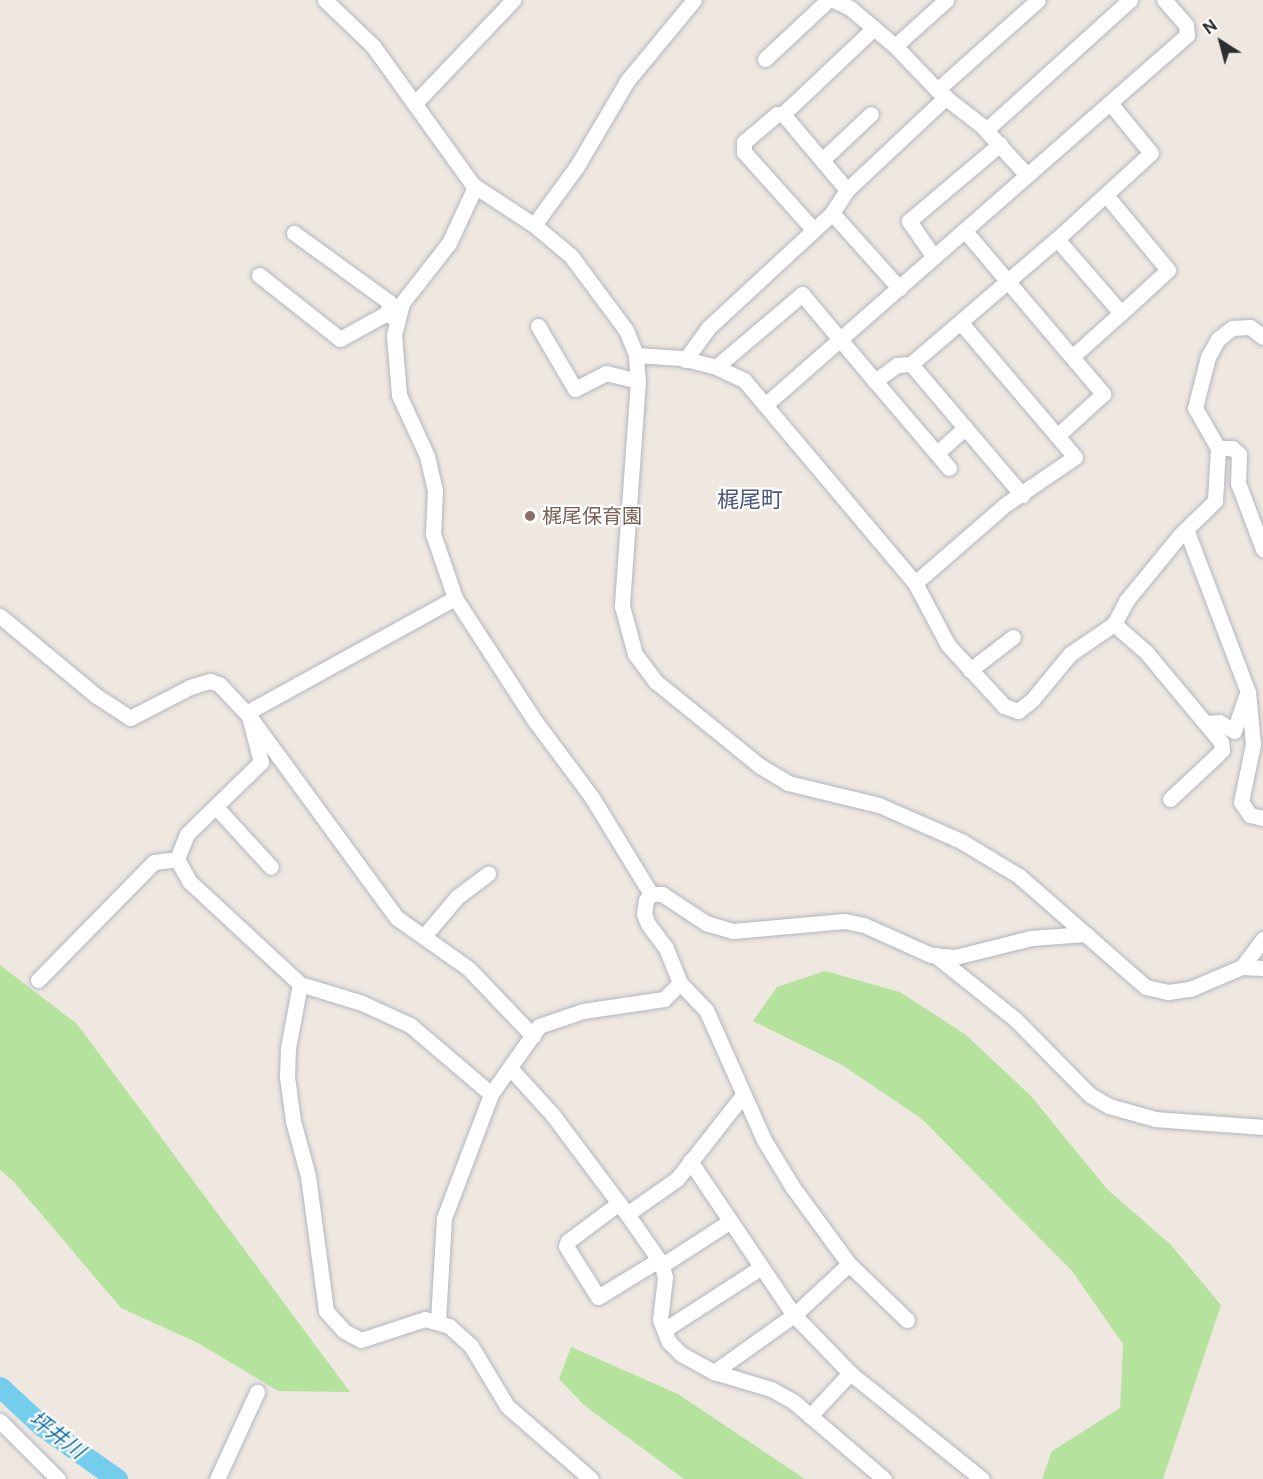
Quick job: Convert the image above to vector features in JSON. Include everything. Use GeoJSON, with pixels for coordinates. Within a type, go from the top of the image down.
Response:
{"type":"FeatureCollection","features":[{"type":"Feature","properties":{"kind":"street"},"geometry":{"type":"LineString","coordinates":[[325,0],[359,29],[416,102],[475,187],[534,225],[590,277],[615,311],[636,356],[638,381],[622,606],[627,632],[644,668],[760,766],[788,783],[879,805],[961,841],[1019,876],[1146,987],[1168,992],[1190,989],[1242,967],[1263,968]]}},
{"type":"Feature","properties":{"kind":"street"},"geometry":{"type":"LineString","coordinates":[[416,102],[513,0]]}},
{"type":"Feature","properties":{"kind":"street"},"geometry":{"type":"LineString","coordinates":[[765,59],[828,0]]}},
{"type":"Feature","properties":{"kind":"street"},"geometry":{"type":"LineString","coordinates":[[895,46],[946,0]]}},
{"type":"Feature","properties":{"kind":"street"},"geometry":{"type":"LineString","coordinates":[[685,360],[708,328],[812,228],[832,213],[847,190],[1038,0]]}},
{"type":"Feature","properties":{"kind":"street"},"geometry":{"type":"LineString","coordinates":[[986,130],[1130,0]]}},
{"type":"Feature","properties":{"kind":"street"},"geometry":{"type":"LineString","coordinates":[[765,405],[1188,33],[1186,25],[1164,0]]}},
{"type":"Feature","properties":{"kind":"street"},"geometry":{"type":"LineString","coordinates":[[534,225],[577,166],[627,81],[687,2]]}},
{"type":"Feature","properties":{"kind":"street"},"geometry":{"type":"LineString","coordinates":[[843,2],[895,46],[941,94],[986,130],[1027,175]]}},
{"type":"Feature","properties":{"kind":"street"},"geometry":{"type":"LineString","coordinates":[[812,228],[742,149],[744,142],[777,114],[783,114],[874,28]]}},
{"type":"Feature","properties":{"kind":"street"},"geometry":{"type":"LineString","coordinates":[[875,381],[897,365],[911,364],[1057,239],[1150,153],[1110,103]]}},
{"type":"Feature","properties":{"kind":"street"},"geometry":{"type":"LineString","coordinates":[[783,114],[847,190]]}},
{"type":"Feature","properties":{"kind":"street"},"geometry":{"type":"LineString","coordinates":[[822,160],[871,114]]}},
{"type":"Feature","properties":{"kind":"street"},"geometry":{"type":"LineString","coordinates":[[934,257],[909,221],[1000,144]]}},
{"type":"Feature","properties":{"kind":"street"},"geometry":{"type":"LineString","coordinates":[[259,275],[340,339],[391,316],[449,243],[475,187]]}},
{"type":"Feature","properties":{"kind":"street"},"geometry":{"type":"LineString","coordinates":[[1073,356],[1168,270],[1106,195]]}},
{"type":"Feature","properties":{"kind":"street"},"geometry":{"type":"LineString","coordinates":[[832,213],[899,288]]}},
{"type":"Feature","properties":{"kind":"street"},"geometry":{"type":"LineString","coordinates":[[965,231],[1073,356],[1103,395],[1058,436]]}},
{"type":"Feature","properties":{"kind":"street"},"geometry":{"type":"LineString","coordinates":[[294,233],[389,303],[397,386],[427,456],[435,490],[433,534],[455,598],[535,721],[597,805],[651,894]]}},
{"type":"Feature","properties":{"kind":"street"},"geometry":{"type":"LineString","coordinates":[[1057,239],[1121,313]]}},
{"type":"Feature","properties":{"kind":"street"},"geometry":{"type":"LineString","coordinates":[[716,367],[800,294],[809,299],[949,468]]}},
{"type":"Feature","properties":{"kind":"street"},"geometry":{"type":"LineString","coordinates":[[915,583],[1006,504],[1076,457],[960,322]]}},
{"type":"Feature","properties":{"kind":"street"},"geometry":{"type":"LineString","coordinates":[[538,326],[575,389],[606,373],[638,381]]}},
{"type":"Feature","properties":{"kind":"street"},"geometry":{"type":"LineString","coordinates":[[636,356],[685,360],[716,367],[744,380],[915,583],[941,635],[1008,710],[1018,711],[1032,700],[1070,654],[1114,624],[1126,601],[1186,528],[1215,501],[1218,448],[1195,408],[1210,351],[1222,334],[1238,326],[1250,327],[1263,337]]}},
{"type":"Feature","properties":{"kind":"street"},"geometry":{"type":"LineString","coordinates":[[911,364],[1022,495]]}},
{"type":"Feature","properties":{"kind":"street"},"geometry":{"type":"LineString","coordinates":[[937,453],[965,428]]}},
{"type":"Feature","properties":{"kind":"street"},"geometry":{"type":"LineString","coordinates":[[1218,448],[1232,448],[1239,454],[1238,483],[1263,549]]}},
{"type":"Feature","properties":{"kind":"street"},"geometry":{"type":"LineString","coordinates":[[1186,528],[1248,692],[1253,744],[1241,802],[1250,815],[1263,818]]}},
{"type":"Feature","properties":{"kind":"street"},"geometry":{"type":"LineString","coordinates":[[249,716],[265,700],[455,598]]}},
{"type":"Feature","properties":{"kind":"street"},"geometry":{"type":"LineString","coordinates":[[0,616],[95,695],[130,718],[190,687],[210,681],[219,684],[249,716],[397,918],[468,968],[533,1036]]}},
{"type":"Feature","properties":{"kind":"street"},"geometry":{"type":"LineString","coordinates":[[1114,624],[1146,652],[1208,723],[1222,750],[1170,799]]}},
{"type":"Feature","properties":{"kind":"street"},"geometry":{"type":"LineString","coordinates":[[970,670],[1013,637]]}},
{"type":"Feature","properties":{"kind":"street"},"geometry":{"type":"LineString","coordinates":[[1208,723],[1219,722],[1234,731],[1248,692]]}},
{"type":"Feature","properties":{"kind":"street"},"geometry":{"type":"LineString","coordinates":[[249,716],[261,762],[187,834],[177,859],[189,882],[300,984],[362,1003],[410,1025],[491,1094]]}},
{"type":"Feature","properties":{"kind":"street"},"geometry":{"type":"LineString","coordinates":[[216,807],[270,867]]}},
{"type":"Feature","properties":{"kind":"street"},"geometry":{"type":"LineString","coordinates":[[38,980],[154,862],[177,859]]}},
{"type":"Feature","properties":{"kind":"street"},"geometry":{"type":"LineString","coordinates":[[424,936],[457,897],[488,874]]}},
{"type":"Feature","properties":{"kind":"street"},"geometry":{"type":"LineString","coordinates":[[651,894],[662,894],[706,923],[723,929],[754,932],[845,921],[935,955],[955,957],[1031,938],[1086,934]]}},
{"type":"Feature","properties":{"kind":"street"},"geometry":{"type":"LineString","coordinates":[[651,894],[644,914],[666,948],[680,983],[706,1010],[743,1095],[792,1186],[849,1264],[907,1320]]}},
{"type":"Feature","properties":{"kind":"street"},"geometry":{"type":"LineString","coordinates":[[1242,967],[1263,939]]}},
{"type":"Feature","properties":{"kind":"street"},"geometry":{"type":"LineString","coordinates":[[935,955],[1015,1019],[1090,1095],[1109,1106],[1155,1119],[1263,1127]]}},
{"type":"Feature","properties":{"kind":"street"},"geometry":{"type":"LineString","coordinates":[[438,1321],[444,1218],[491,1094],[511,1070],[539,1026],[583,1011],[664,999],[680,983]]}},
{"type":"Feature","properties":{"kind":"street"},"geometry":{"type":"LineString","coordinates":[[300,984],[288,1048],[287,1077],[293,1120],[308,1176],[326,1311],[344,1331],[361,1340],[425,1319],[438,1321],[471,1346],[507,1406],[591,1479]]}},
{"type":"Feature","properties":{"kind":"street"},"geometry":{"type":"LineString","coordinates":[[511,1070],[552,1114],[661,1263],[665,1277],[659,1306],[669,1342],[688,1360],[714,1372],[771,1389],[810,1416],[884,1479]]}},
{"type":"Feature","properties":{"kind":"street"},"geometry":{"type":"LineString","coordinates":[[729,1222],[661,1263],[652,1264],[601,1298],[595,1295],[566,1246],[568,1241],[677,1179],[690,1161],[713,1137],[743,1095]]}},
{"type":"Feature","properties":{"kind":"street"},"geometry":{"type":"LineString","coordinates":[[690,1161],[794,1316],[850,1373],[982,1479]]}},
{"type":"Feature","properties":{"kind":"street"},"geometry":{"type":"LineString","coordinates":[[714,1372],[794,1316],[849,1264]]}},
{"type":"Feature","properties":{"kind":"street"},"geometry":{"type":"LineString","coordinates":[[664,1330],[760,1268]]}},
{"type":"Feature","properties":{"kind":"street"},"geometry":{"type":"LineString","coordinates":[[810,1416],[850,1373]]}},
{"type":"Feature","properties":{"kind":"street"},"geometry":{"type":"LineString","coordinates":[[217,1479],[257,1392]]}},
{"type":"Feature","properties":{"kind":"street"},"geometry":{"type":"LineString","coordinates":[[2,1428],[58,1479]]}},
{"type":"Feature","properties":{"kind":"green space"},"geometry":{"type":"Polygon","coordinates":[[[0,965],[77,1024],[350,1392],[278,1391],[198,1343],[121,1308],[14,1182],[0,1170],[0,965]]]}},
{"type":"Feature","properties":{"kind":"green space"},"geometry":{"type":"Polygon","coordinates":[[[825,971],[900,992],[966,1035],[1031,1096],[1107,1189],[1171,1245],[1221,1305],[1163,1479],[1042,1479],[1052,1451],[1120,1408],[1123,1344],[1072,1271],[922,1119],[842,1065],[753,1021],[777,987],[825,971]]]}},
{"type":"Feature","properties":{"kind":"green space"},"geometry":{"type":"Polygon","coordinates":[[[571,1347],[678,1394],[805,1479],[684,1479],[585,1406],[559,1379],[571,1347]]]}},
{"type":"Feature","properties":{"kind":"waterway","name":"坪井川"},"geometry":{"type":"LineString","coordinates":[[0,1387],[42,1426],[117,1479]]}},
{"type":"Feature","properties":{"kind":"place","name":"梶尾保育園"},"geometry":{"type":"Point","coordinates":[530,516]}},
{"type":"Feature","properties":{"kind":"district","name":"梶尾町"},"geometry":{"type":"Point","coordinates":[750,500]}}]}
